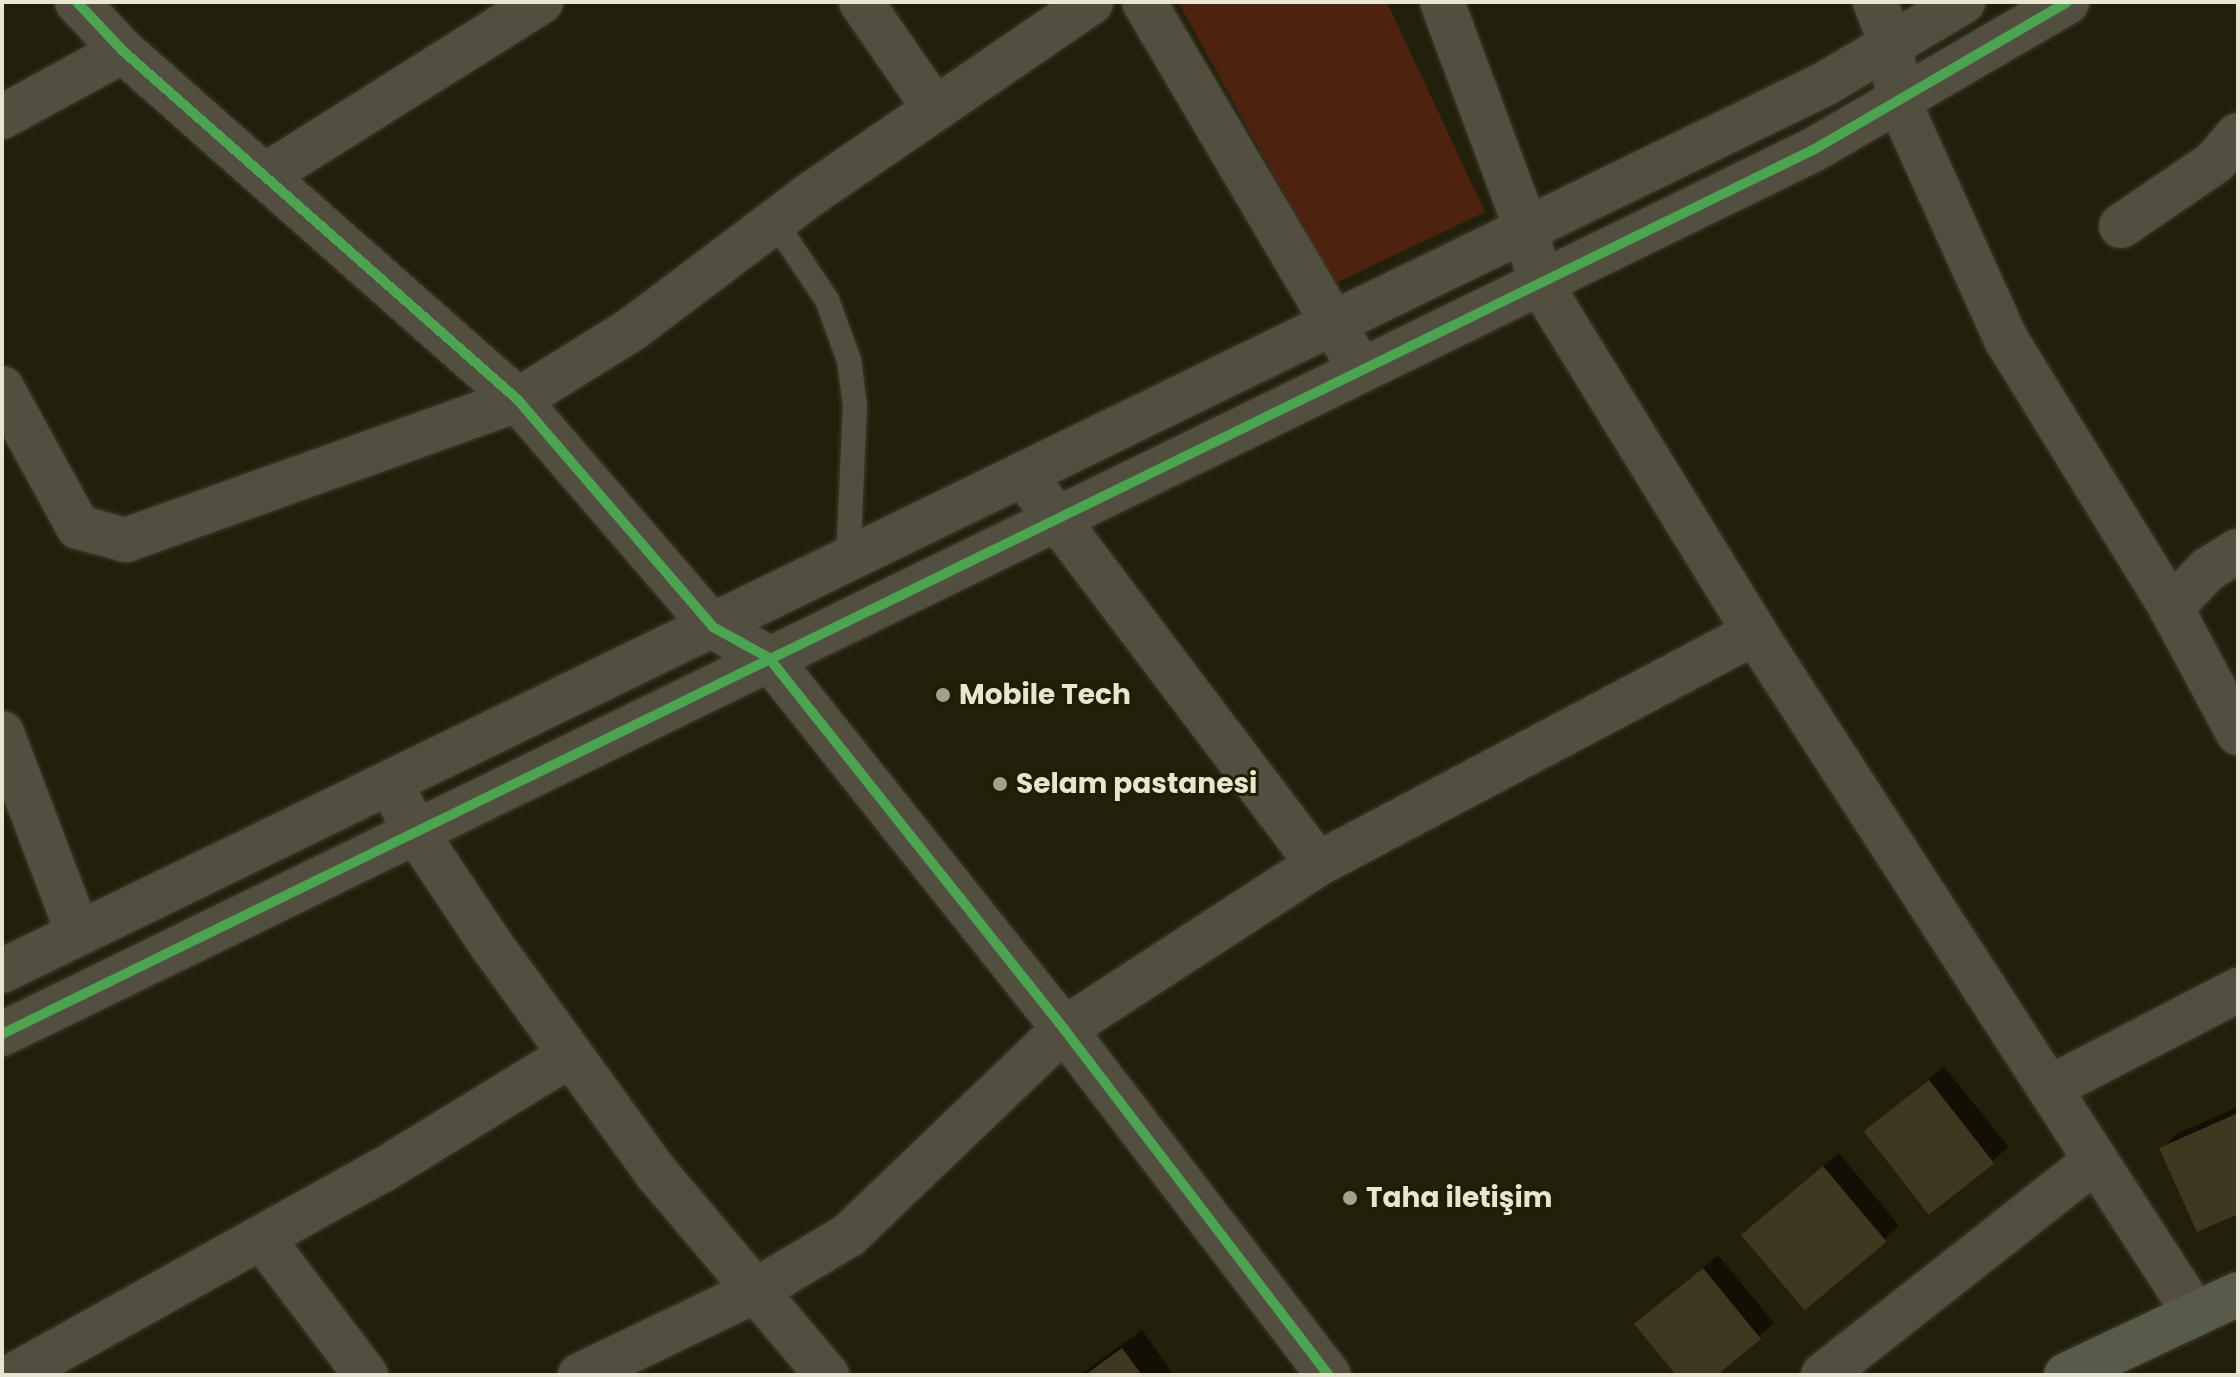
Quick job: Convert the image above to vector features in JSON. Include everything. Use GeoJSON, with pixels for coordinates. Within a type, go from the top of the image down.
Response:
{"type":"FeatureCollection","features":[{"type":"Feature","properties":{"kind":"main road"},"geometry":{"type":"LineString","coordinates":[[2066,1375],[2238,1294]]}},
{"type":"Feature","properties":{"kind":"street"},"geometry":{"type":"LineString","coordinates":[[77,2],[123,51],[518,400],[713,627],[769,658],[1064,1029],[1329,1375]]}},
{"type":"Feature","properties":{"kind":"street"},"geometry":{"type":"LineString","coordinates":[[266,175],[541,2]]}},
{"type":"Feature","properties":{"kind":"street"},"geometry":{"type":"LineString","coordinates":[[861,2],[935,109]]}},
{"type":"Feature","properties":{"kind":"street"},"geometry":{"type":"LineString","coordinates":[[4,402],[78,527],[126,540],[518,400],[632,329],[775,222],[1091,2]]}},
{"type":"Feature","properties":{"kind":"street"},"geometry":{"type":"LineString","coordinates":[[1144,2],[1335,321],[1361,370]]}},
{"type":"Feature","properties":{"kind":"street"},"geometry":{"type":"LineString","coordinates":[[1442,2],[1526,228],[1540,283],[1755,633],[2195,1314]]}},
{"type":"Feature","properties":{"kind":"street"},"geometry":{"type":"LineString","coordinates":[[1875,2],[1891,43],[1898,100],[2007,341],[2171,608],[2238,733]]}},
{"type":"Feature","properties":{"kind":"street"},"geometry":{"type":"LineString","coordinates":[[2,971],[1823,85],[1963,2]]}},
{"type":"Feature","properties":{"kind":"street"},"geometry":{"type":"LineString","coordinates":[[2,1034],[1813,150],[2067,2]]}},
{"type":"Feature","properties":{"kind":"street"},"geometry":{"type":"LineString","coordinates":[[2,117],[123,51]]}},
{"type":"Feature","properties":{"kind":"street"},"geometry":{"type":"LineString","coordinates":[[2121,226],[2215,162],[2238,135]]}},
{"type":"Feature","properties":{"kind":"street"},"geometry":{"type":"LineString","coordinates":[[1023,474],[1318,864]]}},
{"type":"Feature","properties":{"kind":"street"},"geometry":{"type":"LineString","coordinates":[[2171,608],[2207,570],[2238,551]]}},
{"type":"Feature","properties":{"kind":"street"},"geometry":{"type":"LineString","coordinates":[[580,1375],[755,1291],[849,1235],[1064,1029],[1318,864],[1755,633]]}},
{"type":"Feature","properties":{"kind":"street"},"geometry":{"type":"LineString","coordinates":[[2,733],[78,933]]}},
{"type":"Feature","properties":{"kind":"street"},"geometry":{"type":"LineString","coordinates":[[391,784],[415,831],[658,1175],[827,1375]]}},
{"type":"Feature","properties":{"kind":"street"},"geometry":{"type":"LineString","coordinates":[[2049,1088],[2238,990]]}},
{"type":"Feature","properties":{"kind":"street"},"geometry":{"type":"LineString","coordinates":[[14,1375],[262,1238],[571,1055]]}},
{"type":"Feature","properties":{"kind":"street"},"geometry":{"type":"LineString","coordinates":[[1823,1375],[2096,1160]]}},
{"type":"Feature","properties":{"kind":"street"},"geometry":{"type":"LineString","coordinates":[[262,1238],[366,1375]]}},
{"type":"Feature","properties":{"kind":"lane"},"geometry":{"type":"LineString","coordinates":[[775,222],[827,300],[849,360],[855,406],[848,561]]}},
{"type":"Feature","properties":{"kind":"shaded area"},"geometry":{"type":"Polygon","coordinates":[[[1178,2],[1387,2],[1485,212],[1334,284],[1178,2]]]}},
{"type":"Feature","properties":{"kind":"building"},"geometry":{"type":"Polygon","coordinates":[[[1929,1080],[1994,1164],[1929,1215],[1864,1131],[1929,1080]]]}},
{"type":"Feature","properties":{"kind":"building"},"geometry":{"type":"Polygon","coordinates":[[[2238,1113],[2238,1214],[2197,1232],[2159,1148],[2238,1113]]]}},
{"type":"Feature","properties":{"kind":"building"},"geometry":{"type":"Polygon","coordinates":[[[1823,1166],[1887,1242],[1805,1311],[1741,1235],[1823,1166]]]}},
{"type":"Feature","properties":{"kind":"building"},"geometry":{"type":"Polygon","coordinates":[[[1703,1268],[1761,1339],[1717,1375],[1676,1375],[1634,1324],[1703,1268]]]}},
{"type":"Feature","properties":{"kind":"building"},"geometry":{"type":"Polygon","coordinates":[[[1122,1348],[1142,1375],[1085,1375],[1122,1348]]]}},
{"type":"Feature","properties":{"kind":"cycle path"},"geometry":{"type":"LineString","coordinates":[[77,2],[123,51],[518,400],[713,627],[769,658],[1064,1029],[1329,1375]]}},
{"type":"Feature","properties":{"kind":"cycle path"},"geometry":{"type":"LineString","coordinates":[[2,1034],[1813,150],[2067,2]]}},
{"type":"Feature","properties":{"kind":"place","name":"Mobile Tech"},"geometry":{"type":"Point","coordinates":[943,695]}},
{"type":"Feature","properties":{"kind":"place","name":"Selam pastanesi"},"geometry":{"type":"Point","coordinates":[1000,784]}},
{"type":"Feature","properties":{"kind":"place","name":"Taha iletişim"},"geometry":{"type":"Point","coordinates":[1350,1198]}}]}
